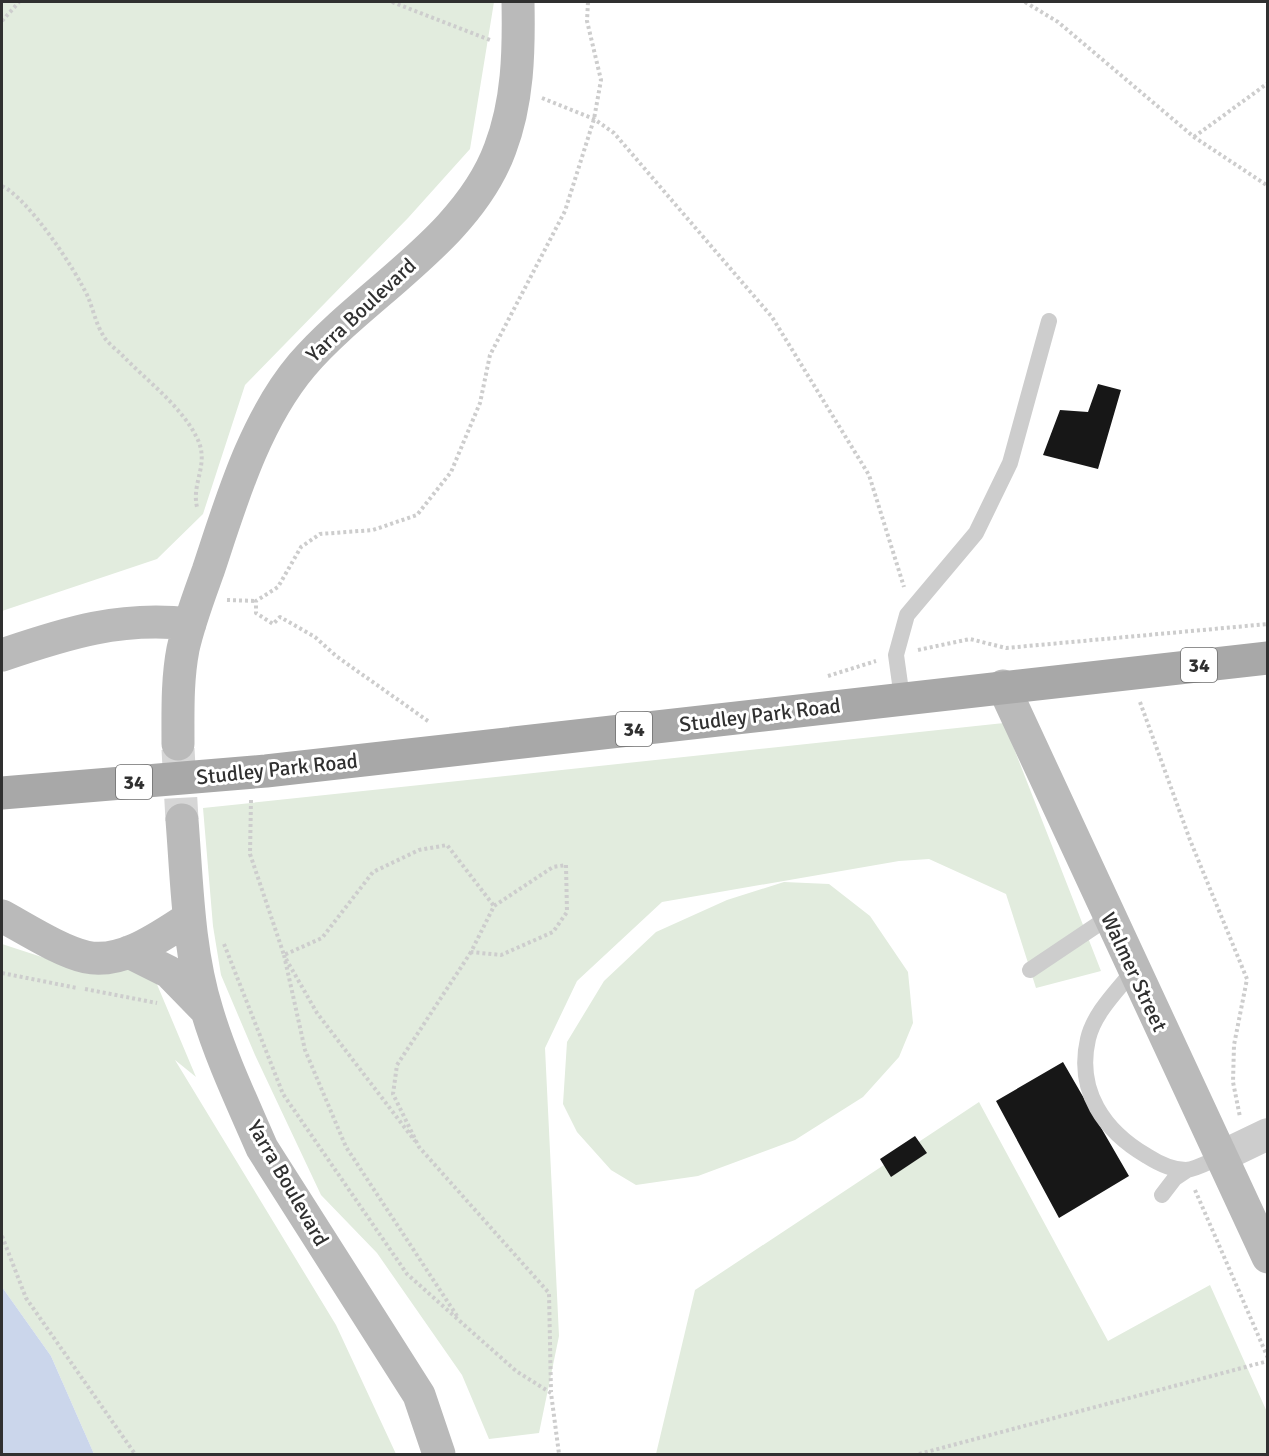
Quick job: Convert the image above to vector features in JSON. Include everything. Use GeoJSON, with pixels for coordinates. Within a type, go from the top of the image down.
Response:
{"type":"FeatureCollection","features":[{"type":"Feature","properties":{"kind":"main road","name":"Yarra Boulevard"},"geometry":{"type":"LineString","coordinates":[[178,744],[178,693],[183,650],[244,470],[278,398],[301,367],[324,341],[416,258],[469,204],[488,175],[500,150],[513,104],[518,55],[518,2]]}},
{"type":"Feature","properties":{"kind":"main road"},"geometry":{"type":"LineString","coordinates":[[2,655],[57,636],[120,622],[166,621],[190,624]]}},
{"type":"Feature","properties":{"kind":"main road","name":"Studley Park Road"},"geometry":{"type":"LineString","coordinates":[[2,793],[266,771],[1003,686],[1268,658]]}},
{"type":"Feature","properties":{"kind":"main road","name":"Walmer Street"},"geometry":{"type":"LineString","coordinates":[[1003,686],[1133,971],[1268,1257]]}},
{"type":"Feature","properties":{"kind":"main road","name":"Yarra Boulevard"},"geometry":{"type":"LineString","coordinates":[[182,820],[189,918],[207,1011],[262,1148],[419,1395],[439,1455]]}},
{"type":"Feature","properties":{"kind":"main road"},"geometry":{"type":"LineString","coordinates":[[2,916],[86,957],[98,958],[129,952],[189,918]]}},
{"type":"Feature","properties":{"kind":"main road"},"geometry":{"type":"LineString","coordinates":[[129,952],[169,972],[207,1011]]}},
{"type":"Feature","properties":{"kind":"street"},"geometry":{"type":"LineString","coordinates":[[1220,1157],[1258,1138]]}},
{"type":"Feature","properties":{"kind":"lane"},"geometry":{"type":"LineString","coordinates":[[902,698],[896,655],[907,615],[976,533],[1010,463],[1049,321]]}},
{"type":"Feature","properties":{"kind":"lane"},"geometry":{"type":"LineString","coordinates":[[1030,970],[1109,917]]}},
{"type":"Feature","properties":{"kind":"lane"},"geometry":{"type":"LineString","coordinates":[[1133,971],[1102,1009],[1088,1039],[1085,1075],[1089,1097],[1109,1128],[1132,1148],[1162,1165],[1186,1170]]}},
{"type":"Feature","properties":{"kind":"lane"},"geometry":{"type":"LineString","coordinates":[[1162,1195],[1175,1178],[1186,1170],[1220,1157]]}},
{"type":"Feature","properties":{"kind":"path"},"geometry":{"type":"LineString","coordinates":[[2,21],[19,2]]}},
{"type":"Feature","properties":{"kind":"path"},"geometry":{"type":"LineString","coordinates":[[392,2],[476,33],[518,55]]}},
{"type":"Feature","properties":{"kind":"path"},"geometry":{"type":"LineString","coordinates":[[428,721],[336,656],[315,637],[280,617],[273,624],[256,613],[256,601],[278,587],[301,547],[320,534],[373,530],[417,515],[451,472],[480,404],[490,355],[565,211],[594,119],[601,80],[587,21],[588,2]]}},
{"type":"Feature","properties":{"kind":"path"},"geometry":{"type":"LineString","coordinates":[[1024,2],[1058,22],[1194,137],[1268,186]]}},
{"type":"Feature","properties":{"kind":"path"},"geometry":{"type":"LineString","coordinates":[[1194,137],[1268,83]]}},
{"type":"Feature","properties":{"kind":"path"},"geometry":{"type":"LineString","coordinates":[[539,97],[594,119],[614,134],[666,191],[772,317],[869,475],[903,579],[907,615]]}},
{"type":"Feature","properties":{"kind":"path"},"geometry":{"type":"LineString","coordinates":[[2,186],[13,192],[47,232],[87,296],[103,336],[174,407],[196,435],[203,452],[200,480],[194,497],[198,510]]}},
{"type":"Feature","properties":{"kind":"path"},"geometry":{"type":"LineString","coordinates":[[816,678],[896,655],[970,639],[1005,648],[1268,624]]}},
{"type":"Feature","properties":{"kind":"path"},"geometry":{"type":"LineString","coordinates":[[1130,672],[1190,840],[1247,979],[1234,1045],[1233,1082],[1240,1119],[1258,1138]]}},
{"type":"Feature","properties":{"kind":"path"},"geometry":{"type":"LineString","coordinates":[[417,722],[440,719]]}},
{"type":"Feature","properties":{"kind":"path"},"geometry":{"type":"LineString","coordinates":[[266,771],[271,795],[251,798],[250,854],[284,956],[305,1050],[346,1147],[460,1321]]}},
{"type":"Feature","properties":{"kind":"path"},"geometry":{"type":"LineString","coordinates":[[284,956],[322,938],[373,872],[419,850],[447,845],[494,906]]}},
{"type":"Feature","properties":{"kind":"path"},"geometry":{"type":"LineString","coordinates":[[419,1147],[393,1094],[397,1065],[471,952],[494,906],[553,867],[566,865],[567,912],[553,932],[501,955],[471,952]]}},
{"type":"Feature","properties":{"kind":"path"},"geometry":{"type":"LineString","coordinates":[[189,918],[218,931],[283,1094],[407,1274],[516,1371],[551,1393]]}},
{"type":"Feature","properties":{"kind":"path"},"geometry":{"type":"LineString","coordinates":[[284,956],[317,1012],[419,1147],[549,1293],[551,1393],[559,1455]]}},
{"type":"Feature","properties":{"kind":"path"},"geometry":{"type":"LineString","coordinates":[[2,973],[161,1004]]}},
{"type":"Feature","properties":{"kind":"path"},"geometry":{"type":"LineString","coordinates":[[919,1455],[1268,1359],[1186,1170]]}},
{"type":"Feature","properties":{"kind":"path"},"geometry":{"type":"LineString","coordinates":[[2,1236],[26,1298],[135,1455]]}},
{"type":"Feature","properties":{"kind":"green space"},"geometry":{"type":"Polygon","coordinates":[[[2,2],[494,2],[470,149],[408,218],[245,385],[203,514],[157,559],[2,611],[2,2]]]}},
{"type":"Feature","properties":{"kind":"green space"},"geometry":{"type":"Polygon","coordinates":[[[1004,723],[1101,971],[1036,988],[1006,894],[929,859],[899,861],[662,902],[577,981],[545,1048],[559,1336],[539,1433],[489,1439],[462,1375],[377,1253],[321,1195],[255,1055],[221,975],[213,926],[203,808],[1004,723]]]}},
{"type":"Feature","properties":{"kind":"green space"},"geometry":{"type":"Polygon","coordinates":[[[784,882],[829,884],[870,916],[908,972],[913,1023],[899,1057],[863,1097],[795,1140],[698,1176],[636,1185],[611,1170],[577,1132],[563,1104],[567,1042],[604,981],[656,932],[727,900],[784,882]]]}},
{"type":"Feature","properties":{"kind":"green space"},"geometry":{"type":"Polygon","coordinates":[[[2,944],[51,960],[128,969],[156,982],[196,1077],[175,1060],[336,1325],[396,1454],[94,1454],[51,1356],[2,1287],[2,944]]]}},
{"type":"Feature","properties":{"kind":"green space"},"geometry":{"type":"Polygon","coordinates":[[[979,1102],[1108,1341],[1210,1285],[1267,1412],[1267,1454],[656,1454],[695,1290],[979,1102]]]}},
{"type":"Feature","properties":{"kind":"water"},"geometry":{"type":"Polygon","coordinates":[[[2,1287],[51,1356],[94,1454],[2,1454],[2,1287]]]}},
{"type":"Feature","properties":{"kind":"building"},"geometry":{"type":"Polygon","coordinates":[[[1098,384],[1121,390],[1098,469],[1043,455],[1060,410],[1088,412],[1098,384]]]}},
{"type":"Feature","properties":{"kind":"building"},"geometry":{"type":"Polygon","coordinates":[[[1063,1062],[1129,1176],[1059,1218],[996,1101],[1063,1062]]]}},
{"type":"Feature","properties":{"kind":"building"},"geometry":{"type":"Polygon","coordinates":[[[915,1136],[927,1153],[891,1177],[880,1159],[915,1136]]]}},
{"type":"Feature","properties":{"kind":"tunnel"},"geometry":{"type":"LineString","coordinates":[[178,749],[182,820]]}}]}
